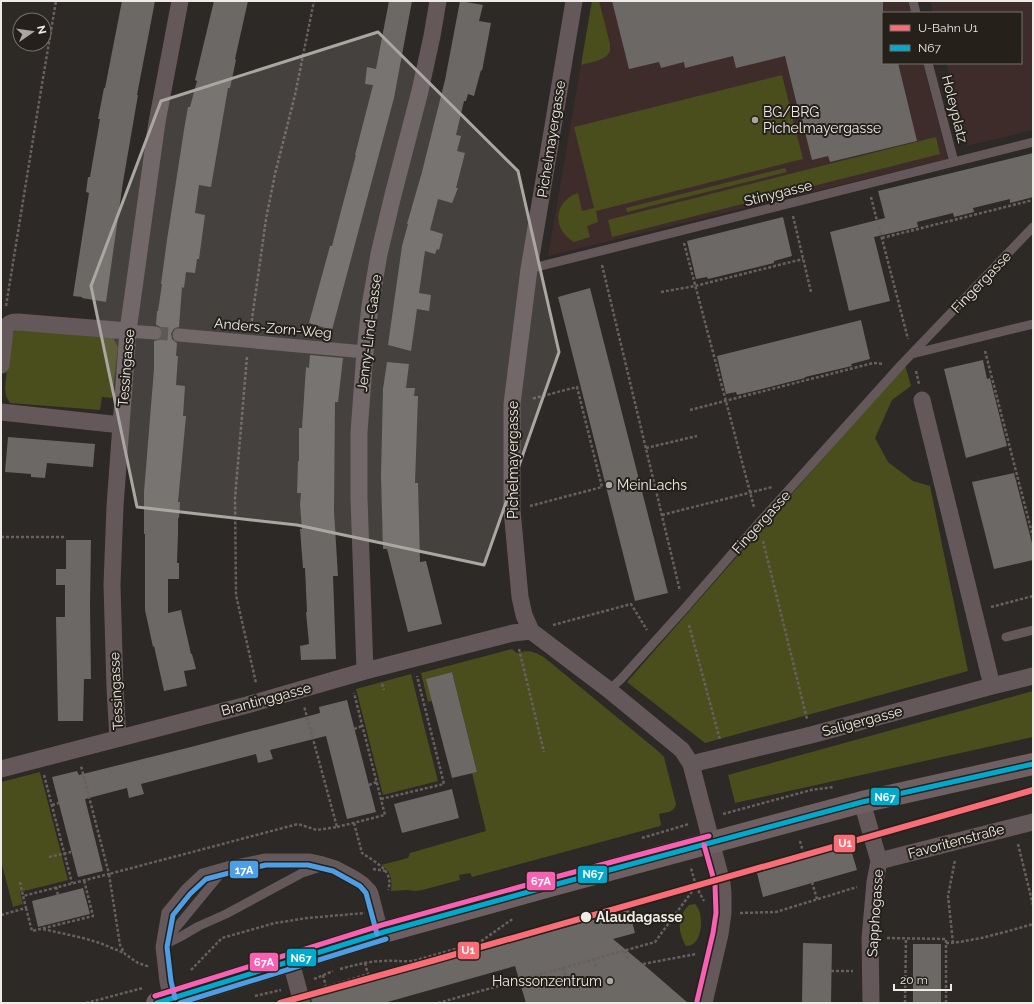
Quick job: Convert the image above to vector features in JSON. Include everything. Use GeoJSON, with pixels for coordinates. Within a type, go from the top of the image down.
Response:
{"type":"FeatureCollection","features":[{"type":"Feature","properties":{"kind":"main road"},"geometry":{"type":"LineString","coordinates":[[163,995],[291,962],[382,922],[550,886],[862,802],[1033,764]]}},
{"type":"Feature","properties":{"kind":"street","name":"Tessingasse"},"geometry":{"type":"LineString","coordinates":[[118,738],[112,585],[115,506],[128,331],[157,122],[180,1]]}},
{"type":"Feature","properties":{"kind":"street","name":"Jenny-Lind-Gasse"},"geometry":{"type":"LineString","coordinates":[[365,671],[358,498],[359,432],[370,306],[379,254],[420,91],[438,1]]}},
{"type":"Feature","properties":{"kind":"street","name":"Pichelmayergasse"},"geometry":{"type":"LineString","coordinates":[[531,631],[524,615],[520,597],[512,510],[512,404],[529,269],[574,1]]}},
{"type":"Feature","properties":{"kind":"street"},"geometry":{"type":"LineString","coordinates":[[1,364],[4,333],[7,326],[14,322],[155,333]]}},
{"type":"Feature","properties":{"kind":"street","name":"Anders-Zorn-Weg"},"geometry":{"type":"LineString","coordinates":[[179,335],[365,352]]}},
{"type":"Feature","properties":{"kind":"street"},"geometry":{"type":"LineString","coordinates":[[922,400],[992,686]]}},
{"type":"Feature","properties":{"kind":"street"},"geometry":{"type":"LineString","coordinates":[[1,412],[121,425]]}},
{"type":"Feature","properties":{"kind":"street"},"geometry":{"type":"LineString","coordinates":[[531,631],[609,690],[682,750],[691,764],[722,883],[723,913],[720,934],[704,1003]]}},
{"type":"Feature","properties":{"kind":"street","name":"Brantinggasse"},"geometry":{"type":"LineString","coordinates":[[1,769],[300,690],[365,671],[513,633],[531,631]]}},
{"type":"Feature","properties":{"kind":"street","name":"Saligergasse"},"geometry":{"type":"LineString","coordinates":[[691,764],[811,735],[1033,676]]}},
{"type":"Feature","properties":{"kind":"street","name":"Sapphogasse"},"geometry":{"type":"LineString","coordinates":[[862,802],[879,862],[875,882],[870,938],[871,1003]]}},
{"type":"Feature","properties":{"kind":"street","name":"Favoritenstraße"},"geometry":{"type":"LineString","coordinates":[[879,862],[1033,822]]}},
{"type":"Feature","properties":{"kind":"street"},"geometry":{"type":"LineString","coordinates":[[291,962],[300,995]]}},
{"type":"Feature","properties":{"kind":"lane"},"geometry":{"type":"LineString","coordinates":[[913,1],[916,12]]}},
{"type":"Feature","properties":{"kind":"lane","name":"Holeyplatz"},"geometry":{"type":"LineString","coordinates":[[928,64],[954,162]]}},
{"type":"Feature","properties":{"kind":"lane","name":"Stinygasse"},"geometry":{"type":"LineString","coordinates":[[529,269],[1033,142]]}},
{"type":"Feature","properties":{"kind":"lane","name":"Fingergasse"},"geometry":{"type":"LineString","coordinates":[[609,690],[658,638],[798,479],[901,366],[1033,227]]}},
{"type":"Feature","properties":{"kind":"lane"},"geometry":{"type":"LineString","coordinates":[[912,354],[1033,324]]}},
{"type":"Feature","properties":{"kind":"lane"},"geometry":{"type":"LineString","coordinates":[[1006,637],[1033,630]]}},
{"type":"Feature","properties":{"kind":"lane"},"geometry":{"type":"LineString","coordinates":[[163,995],[160,947],[166,912],[202,872],[265,858],[309,858],[323,861],[336,865],[355,875],[372,889],[382,922]]}},
{"type":"Feature","properties":{"kind":"lane"},"geometry":{"type":"LineString","coordinates":[[160,947],[199,926],[226,914],[302,873],[324,866],[336,865]]}},
{"type":"Feature","properties":{"kind":"lane"},"geometry":{"type":"LineString","coordinates":[[160,947],[227,866]]}},
{"type":"Feature","properties":{"kind":"path"},"geometry":{"type":"LineString","coordinates":[[9,324],[5,310],[56,1]]}},
{"type":"Feature","properties":{"kind":"path"},"geometry":{"type":"LineString","coordinates":[[867,185],[877,221]]}},
{"type":"Feature","properties":{"kind":"path"},"geometry":{"type":"LineString","coordinates":[[882,238],[1033,200]]}},
{"type":"Feature","properties":{"kind":"path"},"geometry":{"type":"LineString","coordinates":[[790,204],[811,292]]}},
{"type":"Feature","properties":{"kind":"path"},"geometry":{"type":"LineString","coordinates":[[879,227],[912,354],[922,400]]}},
{"type":"Feature","properties":{"kind":"path"},"geometry":{"type":"LineString","coordinates":[[681,231],[750,492],[811,735]]}},
{"type":"Feature","properties":{"kind":"path"},"geometry":{"type":"LineString","coordinates":[[598,252],[685,608],[721,742]]}},
{"type":"Feature","properties":{"kind":"path"},"geometry":{"type":"LineString","coordinates":[[662,292],[695,286],[803,259]]}},
{"type":"Feature","properties":{"kind":"path"},"geometry":{"type":"LineString","coordinates":[[982,337],[1033,537]]}},
{"type":"Feature","properties":{"kind":"path"},"geometry":{"type":"LineString","coordinates":[[690,410],[874,363],[901,366]]}},
{"type":"Feature","properties":{"kind":"path"},"geometry":{"type":"LineString","coordinates":[[512,404],[577,386],[602,487],[512,510]]}},
{"type":"Feature","properties":{"kind":"path"},"geometry":{"type":"LineString","coordinates":[[646,448],[697,436]]}},
{"type":"Feature","properties":{"kind":"path"},"geometry":{"type":"LineString","coordinates":[[662,515],[798,479]]}},
{"type":"Feature","properties":{"kind":"path"},"geometry":{"type":"LineString","coordinates":[[1,536],[64,537]]}},
{"type":"Feature","properties":{"kind":"path"},"geometry":{"type":"LineString","coordinates":[[973,612],[1033,596]]}},
{"type":"Feature","properties":{"kind":"path"},"geometry":{"type":"LineString","coordinates":[[531,631],[631,604],[647,630],[658,638]]}},
{"type":"Feature","properties":{"kind":"path"},"geometry":{"type":"LineString","coordinates":[[513,633],[520,652],[544,752]]}},
{"type":"Feature","properties":{"kind":"path"},"geometry":{"type":"LineString","coordinates":[[381,800],[444,784],[416,671]]}},
{"type":"Feature","properties":{"kind":"path"},"geometry":{"type":"LineString","coordinates":[[23,896],[298,824],[317,830],[337,827],[385,815],[349,676]]}},
{"type":"Feature","properties":{"kind":"path"},"geometry":{"type":"LineString","coordinates":[[300,690],[337,827]]}},
{"type":"Feature","properties":{"kind":"path"},"geometry":{"type":"LineString","coordinates":[[354,729],[362,726]]}},
{"type":"Feature","properties":{"kind":"path"},"geometry":{"type":"LineString","coordinates":[[77,749],[109,874],[120,945],[125,954]]}},
{"type":"Feature","properties":{"kind":"path"},"geometry":{"type":"LineString","coordinates":[[40,759],[45,785],[52,805],[72,883]]}},
{"type":"Feature","properties":{"kind":"path"},"geometry":{"type":"LineString","coordinates":[[369,785],[377,782]]}},
{"type":"Feature","properties":{"kind":"path"},"geometry":{"type":"LineString","coordinates":[[52,805],[59,803]]}},
{"type":"Feature","properties":{"kind":"path"},"geometry":{"type":"LineString","coordinates":[[354,823],[362,853],[379,864],[386,871],[389,878],[390,886],[382,922]]}},
{"type":"Feature","properties":{"kind":"path"},"geometry":{"type":"LineString","coordinates":[[1013,826],[1033,905]]}},
{"type":"Feature","properties":{"kind":"path"},"geometry":{"type":"LineString","coordinates":[[800,841],[805,859]]}},
{"type":"Feature","properties":{"kind":"path"},"geometry":{"type":"LineString","coordinates":[[953,943],[948,896],[957,853],[955,842]]}},
{"type":"Feature","properties":{"kind":"path"},"geometry":{"type":"LineString","coordinates":[[49,857],[71,852]]}},
{"type":"Feature","properties":{"kind":"path"},"geometry":{"type":"LineString","coordinates":[[359,857],[362,853]]}},
{"type":"Feature","properties":{"kind":"path"},"geometry":{"type":"LineString","coordinates":[[686,872],[692,871],[696,886],[704,899],[706,906]]}},
{"type":"Feature","properties":{"kind":"path"},"geometry":{"type":"LineString","coordinates":[[20,882],[32,931],[93,916],[84,880]]}},
{"type":"Feature","properties":{"kind":"path"},"geometry":{"type":"LineString","coordinates":[[812,882],[817,899]]}},
{"type":"Feature","properties":{"kind":"path"},"geometry":{"type":"LineString","coordinates":[[723,913],[747,914],[776,912],[875,882]]}},
{"type":"Feature","properties":{"kind":"path"},"geometry":{"type":"LineString","coordinates":[[438,1003],[655,942],[696,886]]}},
{"type":"Feature","properties":{"kind":"path"},"geometry":{"type":"LineString","coordinates":[[56,887],[58,895]]}},
{"type":"Feature","properties":{"kind":"path"},"geometry":{"type":"LineString","coordinates":[[1,915],[26,908]]}},
{"type":"Feature","properties":{"kind":"path"},"geometry":{"type":"LineString","coordinates":[[253,996],[300,995],[323,975],[334,971],[365,963],[384,961],[413,961],[480,942],[518,916]]}},
{"type":"Feature","properties":{"kind":"path"},"geometry":{"type":"LineString","coordinates":[[86,1003],[163,995],[187,974],[222,938],[275,923],[307,918]]}},
{"type":"Feature","properties":{"kind":"path"},"geometry":{"type":"LineString","coordinates":[[946,943],[953,943],[996,934],[1033,924]]}},
{"type":"Feature","properties":{"kind":"path"},"geometry":{"type":"LineString","coordinates":[[42,928],[88,940],[125,954],[138,963],[147,966],[148,972]]}},
{"type":"Feature","properties":{"kind":"path"},"geometry":{"type":"LineString","coordinates":[[895,938],[946,939],[946,1003]]}},
{"type":"Feature","properties":{"kind":"path"},"geometry":{"type":"LineString","coordinates":[[905,1003],[906,938]]}},
{"type":"Feature","properties":{"kind":"path"},"geometry":{"type":"LineString","coordinates":[[643,964],[696,954],[698,949]]}},
{"type":"Feature","properties":{"kind":"path"},"geometry":{"type":"LineString","coordinates":[[625,951],[628,959]]}},
{"type":"Feature","properties":{"kind":"path"},"geometry":{"type":"LineString","coordinates":[[594,959],[596,969]]}},
{"type":"Feature","properties":{"kind":"path"},"geometry":{"type":"LineString","coordinates":[[365,963],[370,982]]}},
{"type":"Feature","properties":{"kind":"path"},"geometry":{"type":"LineString","coordinates":[[563,968],[566,978]]}},
{"type":"Feature","properties":{"kind":"path"},"geometry":{"type":"LineString","coordinates":[[831,971],[859,972]]}},
{"type":"Feature","properties":{"kind":"path"},"geometry":{"type":"LineString","coordinates":[[323,975],[326,987],[368,974]]}},
{"type":"Feature","properties":{"kind":"highlighted area"},"geometry":{"type":"Polygon","coordinates":[[[378,32],[518,171],[559,352],[484,565],[297,525],[137,507],[91,286],[161,101],[378,32]]]}},
{"type":"Feature","properties":{"kind":"shaded area","name":"BG/BRG Pichelmayergasse"},"geometry":{"type":"Polygon","coordinates":[[[592,1],[908,1],[911,12],[882,12],[882,64],[923,64],[948,159],[548,256],[592,1]]]}},
{"type":"Feature","properties":{"kind":"shaded area"},"geometry":{"type":"Polygon","coordinates":[[[930,1],[1033,1],[1033,130],[967,146],[946,64],[1022,64],[1022,12],[933,12],[930,1]]]}},
{"type":"Feature","properties":{"kind":"green space"},"geometry":{"type":"Polygon","coordinates":[[[592,1],[599,1],[610,44],[610,51],[601,59],[581,65],[592,1]]]}},
{"type":"Feature","properties":{"kind":"green space"},"geometry":{"type":"Polygon","coordinates":[[[782,75],[803,159],[596,211],[598,222],[587,226],[590,237],[574,242],[562,230],[558,216],[564,202],[570,197],[578,193],[582,211],[594,208],[574,127],[782,75]]]}},
{"type":"Feature","properties":{"kind":"green space"},"geometry":{"type":"Polygon","coordinates":[[[936,137],[940,154],[612,237],[608,220],[936,137]]]}},
{"type":"Feature","properties":{"kind":"green space"},"geometry":{"type":"Polygon","coordinates":[[[785,168],[787,172],[627,212],[626,208],[785,168]]]}},
{"type":"Feature","properties":{"kind":"green space"},"geometry":{"type":"Polygon","coordinates":[[[18,329],[113,338],[118,347],[112,398],[102,397],[100,410],[10,403],[6,396],[5,388],[10,337],[12,333],[18,329]]]}},
{"type":"Feature","properties":{"kind":"green space"},"geometry":{"type":"Polygon","coordinates":[[[905,365],[911,386],[892,400],[875,438],[888,462],[913,481],[930,486],[968,671],[705,743],[627,682],[905,365]]]}},
{"type":"Feature","properties":{"kind":"green space"},"geometry":{"type":"Polygon","coordinates":[[[512,649],[517,653],[525,651],[532,652],[545,658],[658,751],[664,757],[676,804],[674,809],[670,812],[659,814],[660,826],[472,877],[470,873],[459,875],[460,880],[422,890],[391,891],[389,873],[381,865],[408,858],[410,853],[486,831],[472,773],[477,772],[452,672],[427,679],[432,701],[428,702],[421,673],[512,649]]]}},
{"type":"Feature","properties":{"kind":"green space"},"geometry":{"type":"Polygon","coordinates":[[[411,674],[438,781],[383,795],[356,689],[411,674]]]}},
{"type":"Feature","properties":{"kind":"green space"},"geometry":{"type":"Polygon","coordinates":[[[1033,691],[1033,737],[735,803],[728,775],[1033,691]]]}},
{"type":"Feature","properties":{"kind":"green space"},"geometry":{"type":"Polygon","coordinates":[[[40,772],[68,880],[20,892],[23,904],[13,907],[1,861],[1,782],[40,772]]]}},
{"type":"Feature","properties":{"kind":"green space"},"geometry":{"type":"Polygon","coordinates":[[[695,904],[700,914],[701,929],[696,941],[692,945],[686,946],[681,934],[680,921],[686,908],[689,905],[695,904]]]}},
{"type":"Feature","properties":{"kind":"building"},"geometry":{"type":"Polygon","coordinates":[[[122,1],[155,1],[137,95],[106,302],[73,296],[89,193],[86,192],[88,177],[90,177],[100,119],[98,119],[122,1]]]}},
{"type":"Feature","properties":{"kind":"building"},"geometry":{"type":"Polygon","coordinates":[[[214,1],[248,1],[230,88],[228,88],[211,187],[199,185],[195,213],[205,215],[199,259],[197,259],[195,273],[186,272],[184,288],[182,287],[179,327],[175,328],[171,334],[172,339],[177,343],[176,356],[178,356],[176,385],[185,386],[183,416],[186,416],[178,502],[180,502],[178,518],[177,563],[179,563],[179,579],[168,579],[168,613],[181,610],[196,669],[184,671],[187,686],[164,691],[145,610],[144,492],[154,369],[154,341],[159,340],[163,334],[162,329],[156,325],[167,240],[188,107],[190,107],[197,81],[195,80],[214,1]]]}},
{"type":"Feature","properties":{"kind":"building"},"geometry":{"type":"Polygon","coordinates":[[[389,1],[412,1],[394,98],[332,330],[309,323],[330,246],[332,246],[373,85],[365,84],[367,67],[376,69],[389,1]]]}},
{"type":"Feature","properties":{"kind":"building"},"geometry":{"type":"Polygon","coordinates":[[[460,1],[483,5],[479,21],[491,23],[482,71],[481,70],[474,96],[468,94],[466,101],[464,101],[456,135],[461,136],[457,151],[465,153],[456,188],[458,188],[452,203],[438,199],[430,230],[443,234],[439,250],[437,249],[435,254],[425,251],[419,293],[431,295],[429,311],[417,309],[411,351],[388,345],[402,246],[445,80],[460,1]]]}},
{"type":"Feature","properties":{"kind":"building"},"geometry":{"type":"Polygon","coordinates":[[[612,1],[883,1],[882,64],[898,64],[917,141],[830,162],[828,156],[812,160],[785,56],[736,68],[733,56],[685,68],[684,62],[661,68],[659,62],[629,69],[612,1]]]}},
{"type":"Feature","properties":{"kind":"building"},"geometry":{"type":"Polygon","coordinates":[[[1033,153],[1033,197],[1010,203],[1010,199],[973,208],[974,212],[954,217],[953,213],[917,222],[918,227],[874,237],[890,301],[849,311],[830,232],[885,218],[878,191],[1033,153]]]}},
{"type":"Feature","properties":{"kind":"building"},"geometry":{"type":"Polygon","coordinates":[[[783,217],[792,256],[774,261],[774,263],[708,279],[707,277],[696,279],[687,241],[783,217]]]}},
{"type":"Feature","properties":{"kind":"building"},"geometry":{"type":"Polygon","coordinates":[[[590,288],[668,593],[635,601],[558,297],[590,288]]]}},
{"type":"Feature","properties":{"kind":"building"},"geometry":{"type":"Polygon","coordinates":[[[861,320],[870,359],[851,364],[852,366],[758,390],[737,395],[736,392],[726,394],[717,356],[861,320]]]}},
{"type":"Feature","properties":{"kind":"building"},"geometry":{"type":"Polygon","coordinates":[[[310,355],[343,358],[338,402],[335,402],[334,511],[338,576],[333,576],[336,659],[301,660],[300,646],[309,644],[306,612],[305,568],[303,568],[300,529],[302,529],[300,504],[301,493],[297,493],[299,428],[302,428],[306,367],[309,368],[310,355]]]}},
{"type":"Feature","properties":{"kind":"building"},"geometry":{"type":"Polygon","coordinates":[[[983,360],[987,379],[990,378],[1007,446],[966,458],[944,369],[983,360]]]}},
{"type":"Feature","properties":{"kind":"building"},"geometry":{"type":"Polygon","coordinates":[[[387,362],[409,364],[406,388],[415,388],[414,396],[418,396],[415,483],[418,483],[420,562],[426,561],[442,624],[408,632],[387,549],[383,549],[381,475],[383,389],[387,362]]]}},
{"type":"Feature","properties":{"kind":"building"},"geometry":{"type":"Polygon","coordinates":[[[8,437],[95,444],[93,467],[47,463],[45,478],[31,477],[31,474],[5,472],[8,437]]]}},
{"type":"Feature","properties":{"kind":"building"},"geometry":{"type":"Polygon","coordinates":[[[1014,473],[1033,547],[1033,560],[994,569],[972,482],[1014,473]]]}},
{"type":"Feature","properties":{"kind":"building"},"geometry":{"type":"Polygon","coordinates":[[[66,540],[91,540],[91,679],[84,679],[83,721],[58,721],[56,617],[65,617],[65,585],[56,585],[56,569],[66,569],[66,540]]]}},
{"type":"Feature","properties":{"kind":"building"},"geometry":{"type":"Polygon","coordinates":[[[452,672],[477,772],[452,778],[426,679],[452,672]]]}},
{"type":"Feature","properties":{"kind":"building"},"geometry":{"type":"Polygon","coordinates":[[[347,700],[376,812],[347,819],[326,736],[270,750],[273,759],[258,763],[256,754],[141,784],[144,794],[129,798],[127,788],[85,799],[103,871],[78,877],[52,777],[77,771],[79,775],[191,747],[320,713],[319,707],[347,700]]]}},
{"type":"Feature","properties":{"kind":"building"},"geometry":{"type":"Polygon","coordinates":[[[452,789],[459,818],[402,833],[394,804],[452,789]]]}},
{"type":"Feature","properties":{"kind":"building"},"geometry":{"type":"Polygon","coordinates":[[[850,846],[857,870],[763,897],[757,873],[850,846]]]}},
{"type":"Feature","properties":{"kind":"building"},"geometry":{"type":"Polygon","coordinates":[[[83,888],[90,914],[38,927],[32,901],[83,888]]]}},
{"type":"Feature","properties":{"kind":"building"},"geometry":{"type":"Polygon","coordinates":[[[629,910],[635,933],[613,939],[688,1003],[526,1003],[515,966],[384,1003],[312,1003],[311,998],[629,910]]]}},
{"type":"Feature","properties":{"kind":"building"},"geometry":{"type":"Polygon","coordinates":[[[803,943],[832,944],[831,1003],[802,1003],[803,943]]]}},
{"type":"Feature","properties":{"kind":"building"},"geometry":{"type":"Polygon","coordinates":[[[913,944],[941,944],[941,1003],[913,1003],[913,944]]]}},
{"type":"Feature","properties":{"kind":"tunnel"},"geometry":{"type":"LineString","coordinates":[[155,333],[179,335]]}},
{"type":"Feature","properties":{"kind":"metro line","name":"U1"},"geometry":{"type":"LineString","coordinates":[[280,1003],[1033,790]]}},
{"type":"Feature","properties":{"kind":"transit line","name":"N67"},"geometry":{"type":"LineString","coordinates":[[157,1003],[384,932],[550,886],[862,802],[1033,764]]}},
{"type":"Feature","properties":{"kind":"transit line","name":"67A"},"geometry":{"type":"LineString","coordinates":[[155,996],[382,925],[709,836]]}},
{"type":"Feature","properties":{"kind":"transit line","name":"67A"},"geometry":{"type":"LineString","coordinates":[[697,1001],[713,933],[716,913],[715,884],[704,845]]}},
{"type":"Feature","properties":{"kind":"transit line","name":"17A"},"geometry":{"type":"LineString","coordinates":[[175,998],[171,981],[167,947],[173,915],[190,894],[206,879],[266,865],[308,865],[333,871],[360,886],[366,893],[377,934]]}},
{"type":"Feature","properties":{"kind":"transit line","name":"17A"},"geometry":{"type":"LineString","coordinates":[[180,1003],[386,939]]}},
{"type":"Feature","properties":{"kind":"place","name":"BG/BRG Pichelmayergasse"},"geometry":{"type":"Point","coordinates":[755,120]}},
{"type":"Feature","properties":{"kind":"place","name":"MeinLachs"},"geometry":{"type":"Point","coordinates":[609,485]}},
{"type":"Feature","properties":{"kind":"place","name":"Alaudagasse"},"geometry":{"type":"Point","coordinates":[586,917]}},
{"type":"Feature","properties":{"kind":"place","name":"Hanssonzentrum"},"geometry":{"type":"Point","coordinates":[610,981]}}]}
